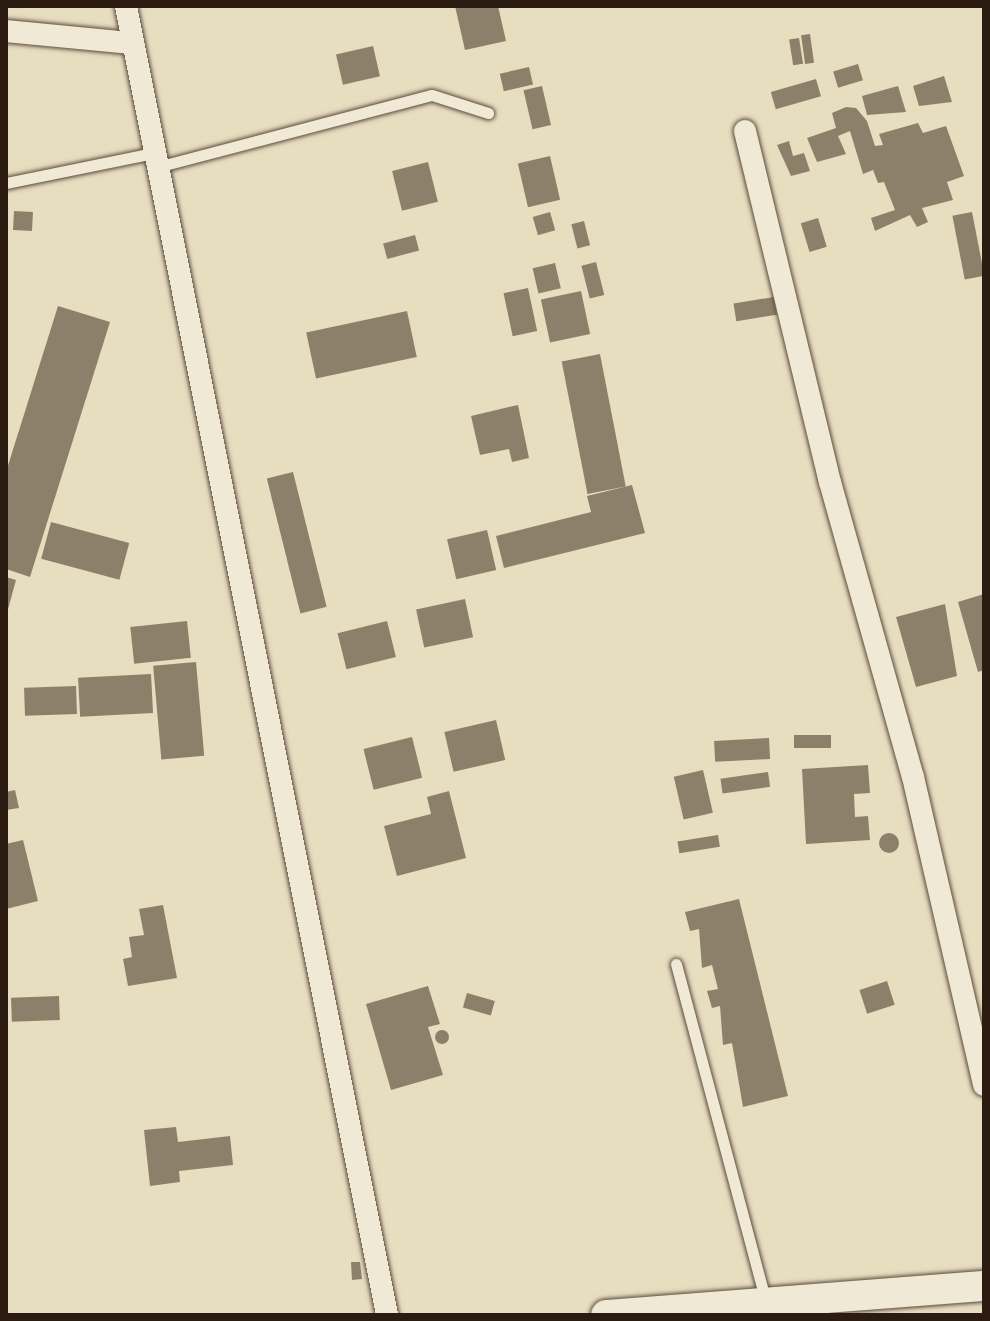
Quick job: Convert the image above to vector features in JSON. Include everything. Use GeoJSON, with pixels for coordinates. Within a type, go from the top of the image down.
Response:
{"type":"FeatureCollection","features":[{"type":"Feature","properties":{"kind":"main road"},"geometry":{"type":"LineString","coordinates":[[606,1315],[984,1286]]}},
{"type":"Feature","properties":{"kind":"street"},"geometry":{"type":"LineString","coordinates":[[126,6],[155,160],[238,545],[387,1315]]}},
{"type":"Feature","properties":{"kind":"street"},"geometry":{"type":"LineString","coordinates":[[6,31],[131,43]]}},
{"type":"Feature","properties":{"kind":"street"},"geometry":{"type":"LineString","coordinates":[[745,131],[830,482],[913,777],[984,1085]]}},
{"type":"Feature","properties":{"kind":"lane"},"geometry":{"type":"LineString","coordinates":[[6,183],[155,160],[432,95],[488,113]]}},
{"type":"Feature","properties":{"kind":"lane"},"geometry":{"type":"LineString","coordinates":[[676,964],[766,1303]]}},
{"type":"Feature","properties":{"kind":"building"},"geometry":{"type":"Polygon","coordinates":[[[455,6],[498,6],[506,41],[465,50],[455,6]]]}},
{"type":"Feature","properties":{"kind":"building"},"geometry":{"type":"Polygon","coordinates":[[[810,34],[814,63],[805,64],[801,35],[810,34]]]}},
{"type":"Feature","properties":{"kind":"building"},"geometry":{"type":"Polygon","coordinates":[[[799,38],[803,64],[793,65],[789,40],[799,38]]]}},
{"type":"Feature","properties":{"kind":"building"},"geometry":{"type":"Polygon","coordinates":[[[373,46],[380,76],[343,85],[336,55],[373,46]]]}},
{"type":"Feature","properties":{"kind":"building"},"geometry":{"type":"Polygon","coordinates":[[[858,64],[863,80],[838,88],[833,72],[858,64]]]}},
{"type":"Feature","properties":{"kind":"building"},"geometry":{"type":"Polygon","coordinates":[[[529,67],[533,85],[504,91],[500,74],[529,67]]]}},
{"type":"Feature","properties":{"kind":"building"},"geometry":{"type":"Polygon","coordinates":[[[944,76],[952,102],[919,106],[913,86],[944,76]]]}},
{"type":"Feature","properties":{"kind":"building"},"geometry":{"type":"Polygon","coordinates":[[[816,79],[821,96],[776,109],[771,92],[816,79]]]}},
{"type":"Feature","properties":{"kind":"building"},"geometry":{"type":"Polygon","coordinates":[[[542,86],[551,125],[532,129],[523,90],[542,86]]]}},
{"type":"Feature","properties":{"kind":"building"},"geometry":{"type":"Polygon","coordinates":[[[898,86],[906,112],[867,115],[862,96],[898,86]]]}},
{"type":"Feature","properties":{"kind":"building"},"geometry":{"type":"Polygon","coordinates":[[[846,107],[856,108],[867,121],[875,146],[883,145],[879,134],[918,123],[923,133],[946,126],[964,176],[947,182],[953,200],[922,208],[928,222],[917,227],[910,215],[875,231],[871,218],[895,210],[884,182],[878,183],[873,170],[863,174],[850,131],[838,136],[846,154],[817,162],[807,138],[836,128],[832,113],[846,107]]]}},
{"type":"Feature","properties":{"kind":"building"},"geometry":{"type":"Polygon","coordinates":[[[789,141],[793,156],[804,153],[810,171],[791,176],[777,145],[789,141]]]}},
{"type":"Feature","properties":{"kind":"building"},"geometry":{"type":"Polygon","coordinates":[[[550,156],[560,200],[528,207],[518,163],[550,156]]]}},
{"type":"Feature","properties":{"kind":"building"},"geometry":{"type":"Polygon","coordinates":[[[428,162],[438,202],[402,211],[392,171],[428,162]]]}},
{"type":"Feature","properties":{"kind":"building"},"geometry":{"type":"Polygon","coordinates":[[[14,211],[33,212],[32,231],[13,230],[14,211]]]}},
{"type":"Feature","properties":{"kind":"building"},"geometry":{"type":"Polygon","coordinates":[[[550,212],[555,230],[538,235],[533,217],[550,212]]]}},
{"type":"Feature","properties":{"kind":"building"},"geometry":{"type":"Polygon","coordinates":[[[972,212],[984,276],[965,280],[952,216],[972,212]]]}},
{"type":"Feature","properties":{"kind":"building"},"geometry":{"type":"Polygon","coordinates":[[[818,218],[827,247],[810,252],[801,223],[818,218]]]}},
{"type":"Feature","properties":{"kind":"building"},"geometry":{"type":"Polygon","coordinates":[[[584,221],[590,245],[577,248],[571,224],[584,221]]]}},
{"type":"Feature","properties":{"kind":"building"},"geometry":{"type":"Polygon","coordinates":[[[415,235],[419,250],[387,259],[383,244],[415,235]]]}},
{"type":"Feature","properties":{"kind":"building"},"geometry":{"type":"Polygon","coordinates":[[[596,262],[604,295],[590,299],[581,266],[596,262]]]}},
{"type":"Feature","properties":{"kind":"building"},"geometry":{"type":"Polygon","coordinates":[[[555,263],[561,288],[538,294],[533,268],[555,263]]]}},
{"type":"Feature","properties":{"kind":"building"},"geometry":{"type":"Polygon","coordinates":[[[528,288],[537,331],[513,336],[504,293],[528,288]]]}},
{"type":"Feature","properties":{"kind":"building"},"geometry":{"type":"Polygon","coordinates":[[[581,291],[590,334],[550,343],[541,300],[581,291]]]}},
{"type":"Feature","properties":{"kind":"building"},"geometry":{"type":"Polygon","coordinates":[[[774,297],[777,315],[736,321],[734,303],[774,297]]]}},
{"type":"Feature","properties":{"kind":"building"},"geometry":{"type":"Polygon","coordinates":[[[58,306],[110,322],[30,577],[6,569],[6,472],[58,306]]]}},
{"type":"Feature","properties":{"kind":"building"},"geometry":{"type":"Polygon","coordinates":[[[407,311],[417,357],[316,378],[306,332],[407,311]]]}},
{"type":"Feature","properties":{"kind":"building"},"geometry":{"type":"Polygon","coordinates":[[[600,354],[626,487],[587,494],[562,361],[600,354]]]}},
{"type":"Feature","properties":{"kind":"building"},"geometry":{"type":"Polygon","coordinates":[[[518,405],[529,458],[512,462],[509,449],[480,455],[471,416],[518,405]]]}},
{"type":"Feature","properties":{"kind":"building"},"geometry":{"type":"Polygon","coordinates":[[[293,472],[327,607],[300,613],[267,479],[293,472]]]}},
{"type":"Feature","properties":{"kind":"building"},"geometry":{"type":"Polygon","coordinates":[[[632,485],[645,533],[504,568],[496,536],[591,512],[587,496],[632,485]]]}},
{"type":"Feature","properties":{"kind":"building"},"geometry":{"type":"Polygon","coordinates":[[[51,522],[129,543],[119,580],[41,559],[51,522]]]}},
{"type":"Feature","properties":{"kind":"building"},"geometry":{"type":"Polygon","coordinates":[[[487,530],[496,570],[456,579],[447,539],[487,530]]]}},
{"type":"Feature","properties":{"kind":"building"},"geometry":{"type":"Polygon","coordinates":[[[6,577],[16,580],[7,613],[6,613],[6,577]]]}},
{"type":"Feature","properties":{"kind":"building"},"geometry":{"type":"Polygon","coordinates":[[[984,594],[984,670],[978,672],[958,602],[984,594]]]}},
{"type":"Feature","properties":{"kind":"building"},"geometry":{"type":"Polygon","coordinates":[[[465,599],[473,637],[424,648],[416,609],[465,599]]]}},
{"type":"Feature","properties":{"kind":"building"},"geometry":{"type":"Polygon","coordinates":[[[945,604],[957,676],[916,687],[896,617],[945,604]]]}},
{"type":"Feature","properties":{"kind":"building"},"geometry":{"type":"Polygon","coordinates":[[[187,621],[191,658],[134,664],[130,627],[187,621]]]}},
{"type":"Feature","properties":{"kind":"building"},"geometry":{"type":"Polygon","coordinates":[[[387,621],[396,657],[346,669],[338,633],[387,621]]]}},
{"type":"Feature","properties":{"kind":"building"},"geometry":{"type":"Polygon","coordinates":[[[196,662],[204,756],[161,759],[153,666],[196,662]]]}},
{"type":"Feature","properties":{"kind":"building"},"geometry":{"type":"Polygon","coordinates":[[[151,674],[153,713],[80,717],[78,678],[151,674]]]}},
{"type":"Feature","properties":{"kind":"building"},"geometry":{"type":"Polygon","coordinates":[[[76,686],[77,714],[25,716],[24,688],[76,686]]]}},
{"type":"Feature","properties":{"kind":"building"},"geometry":{"type":"Polygon","coordinates":[[[496,720],[505,760],[454,772],[444,732],[496,720]]]}},
{"type":"Feature","properties":{"kind":"building"},"geometry":{"type":"Polygon","coordinates":[[[794,735],[831,735],[831,748],[794,748],[794,735]]]}},
{"type":"Feature","properties":{"kind":"building"},"geometry":{"type":"Polygon","coordinates":[[[412,737],[422,778],[374,790],[363,749],[412,737]]]}},
{"type":"Feature","properties":{"kind":"building"},"geometry":{"type":"Polygon","coordinates":[[[769,738],[770,759],[715,762],[714,741],[769,738]]]}},
{"type":"Feature","properties":{"kind":"building"},"geometry":{"type":"Polygon","coordinates":[[[868,765],[870,793],[854,794],[855,817],[868,816],[870,840],[806,844],[802,769],[868,765]]]}},
{"type":"Feature","properties":{"kind":"building"},"geometry":{"type":"Polygon","coordinates":[[[703,770],[713,813],[684,820],[674,777],[703,770]]]}},
{"type":"Feature","properties":{"kind":"building"},"geometry":{"type":"Polygon","coordinates":[[[768,772],[770,787],[723,794],[720,779],[768,772]]]}},
{"type":"Feature","properties":{"kind":"building"},"geometry":{"type":"Polygon","coordinates":[[[15,790],[19,808],[6,810],[6,792],[15,790]]]}},
{"type":"Feature","properties":{"kind":"building"},"geometry":{"type":"Polygon","coordinates":[[[449,791],[466,858],[397,876],[384,826],[431,814],[427,797],[449,791]]]}},
{"type":"Feature","properties":{"kind":"building"},"geometry":{"type":"Polygon","coordinates":[[[889,833],[896,836],[899,843],[896,850],[889,853],[882,850],[879,843],[882,836],[889,833]]]}},
{"type":"Feature","properties":{"kind":"building"},"geometry":{"type":"Polygon","coordinates":[[[718,835],[720,847],[679,853],[678,841],[718,835]]]}},
{"type":"Feature","properties":{"kind":"building"},"geometry":{"type":"Polygon","coordinates":[[[23,840],[38,901],[6,909],[6,844],[23,840]]]}},
{"type":"Feature","properties":{"kind":"building"},"geometry":{"type":"Polygon","coordinates":[[[739,899],[788,1096],[743,1107],[732,1043],[723,1045],[720,1006],[712,1008],[707,991],[718,989],[712,965],[702,968],[699,929],[690,931],[685,912],[739,899]]]}},
{"type":"Feature","properties":{"kind":"building"},"geometry":{"type":"Polygon","coordinates":[[[163,905],[177,978],[128,986],[123,959],[132,957],[129,937],[144,935],[139,909],[163,905]]]}},
{"type":"Feature","properties":{"kind":"building"},"geometry":{"type":"Polygon","coordinates":[[[887,981],[895,1005],[867,1014],[859,990],[887,981]]]}},
{"type":"Feature","properties":{"kind":"building"},"geometry":{"type":"Polygon","coordinates":[[[428,986],[440,1024],[428,1027],[443,1075],[391,1090],[366,1004],[428,986]]]}},
{"type":"Feature","properties":{"kind":"building"},"geometry":{"type":"Polygon","coordinates":[[[467,993],[495,1001],[491,1015],[463,1007],[467,993]]]}},
{"type":"Feature","properties":{"kind":"building"},"geometry":{"type":"Polygon","coordinates":[[[59,996],[60,1020],[12,1022],[11,998],[59,996]]]}},
{"type":"Feature","properties":{"kind":"building"},"geometry":{"type":"Polygon","coordinates":[[[442,1030],[449,1037],[442,1044],[435,1037],[442,1030]]]}},
{"type":"Feature","properties":{"kind":"building"},"geometry":{"type":"Polygon","coordinates":[[[176,1127],[178,1142],[230,1136],[233,1165],[179,1171],[180,1182],[150,1186],[144,1130],[176,1127]]]}},
{"type":"Feature","properties":{"kind":"building"},"geometry":{"type":"Polygon","coordinates":[[[351,1262],[360,1262],[362,1279],[352,1280],[351,1262]]]}}]}
